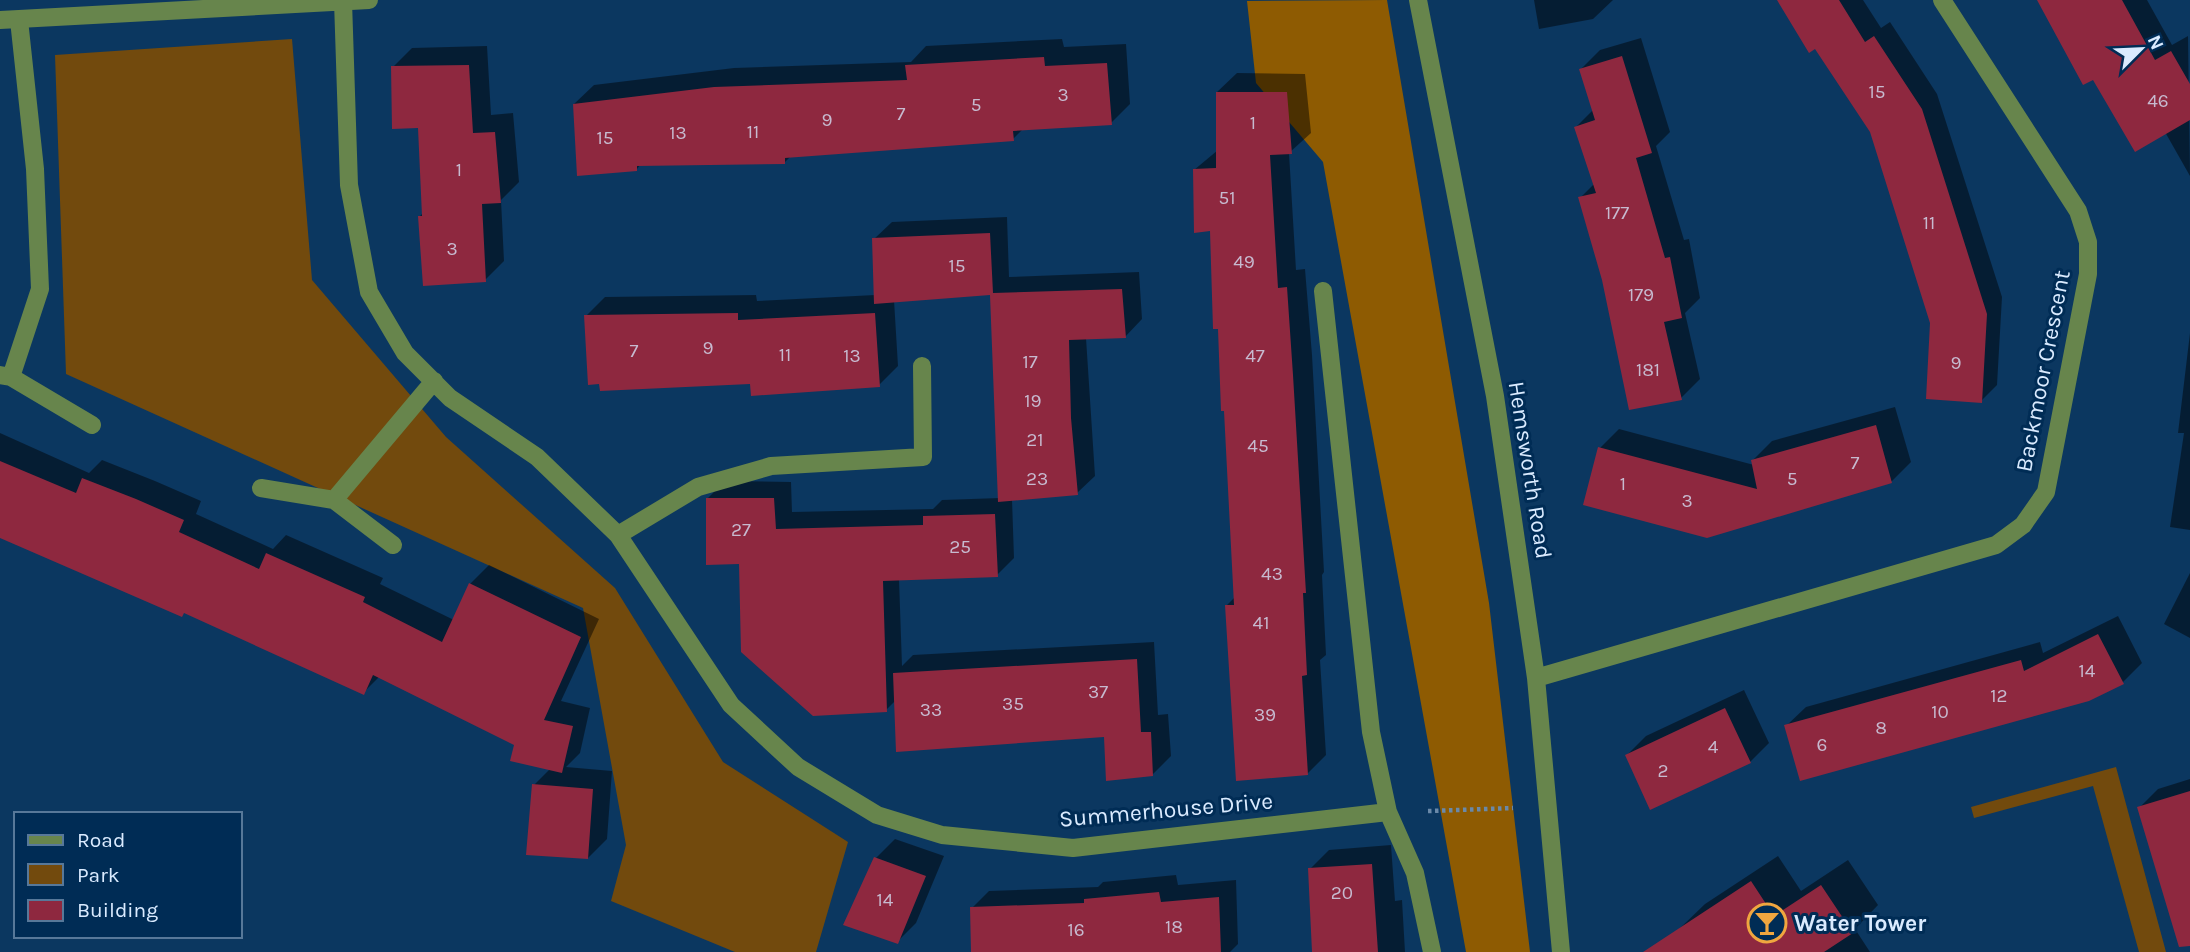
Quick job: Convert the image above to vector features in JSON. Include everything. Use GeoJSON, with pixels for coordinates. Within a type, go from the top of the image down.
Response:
{"type":"FeatureCollection","features":[{"type":"Feature","properties":{"kind":"street"},"geometry":{"type":"LineString","coordinates":[[0,20],[369,0]]}},
{"type":"Feature","properties":{"kind":"street","name":"Hemsworth Road"},"geometry":{"type":"LineString","coordinates":[[1418,0],[1495,396],[1536,678],[1561,952]]}},
{"type":"Feature","properties":{"kind":"street","name":"Backmoor Crescent"},"geometry":{"type":"LineString","coordinates":[[1536,678],[1996,545],[2023,525],[2046,492],[2088,274],[2088,242],[2078,211],[1942,0]]}},
{"type":"Feature","properties":{"kind":"street","name":"Summerhouse Drive"},"geometry":{"type":"LineString","coordinates":[[343,1],[349,185],[369,292],[405,353],[450,398],[537,457],[618,535],[731,705],[798,767],[877,815],[942,835],[1073,848],[1388,812]]}},
{"type":"Feature","properties":{"kind":"street"},"geometry":{"type":"LineString","coordinates":[[19,19],[34,169],[40,289],[5,376],[92,425]]}},
{"type":"Feature","properties":{"kind":"street"},"geometry":{"type":"LineString","coordinates":[[1324,291],[1371,732],[1388,812],[1415,873],[1432,952]]}},
{"type":"Feature","properties":{"kind":"street"},"geometry":{"type":"LineString","coordinates":[[618,535],[698,486],[771,467],[923,457],[922,366]]}},
{"type":"Feature","properties":{"kind":"street"},"geometry":{"type":"LineString","coordinates":[[334,500],[434,382]]}},
{"type":"Feature","properties":{"kind":"street"},"geometry":{"type":"LineString","coordinates":[[261,488],[334,500],[393,545]]}},
{"type":"Feature","properties":{"kind":"path"},"geometry":{"type":"LineString","coordinates":[[1388,812],[1547,807]]}},
{"type":"Feature","properties":{"kind":"green space"},"geometry":{"type":"Polygon","coordinates":[[[292,39],[312,280],[446,437],[615,588],[723,762],[848,842],[816,952],[735,952],[611,901],[626,845],[583,608],[66,374],[55,55],[292,39]]]}},
{"type":"Feature","properties":{"kind":"green space"},"geometry":{"type":"Polygon","coordinates":[[[2116,767],[2166,952],[2139,952],[2093,786],[1974,818],[1971,807],[2116,767]]]}},
{"type":"Feature","properties":{"kind":"shaded area"},"geometry":{"type":"Polygon","coordinates":[[[1387,0],[1489,603],[1530,952],[1466,952],[1323,162],[1256,83],[1247,1],[1387,0]]]}},
{"type":"Feature","properties":{"kind":"building"},"geometry":{"type":"Polygon","coordinates":[[[1777,0],[1839,0],[1865,42],[1874,36],[1922,109],[1987,314],[1982,403],[1926,399],[1930,323],[1870,132],[1815,49],[1809,53],[1777,0]]]}},
{"type":"Feature","properties":{"kind":"building"},"geometry":{"type":"Polygon","coordinates":[[[2037,0],[2122,0],[2155,60],[2171,51],[2190,84],[2190,120],[2135,152],[2093,80],[2083,85],[2037,0]]]}},
{"type":"Feature","properties":{"kind":"building"},"geometry":{"type":"Polygon","coordinates":[[[1622,56],[1652,153],[1636,158],[1665,258],[1670,257],[1682,318],[1664,322],[1682,400],[1629,410],[1602,280],[1578,197],[1596,193],[1574,127],[1595,120],[1579,69],[1622,56]]]}},
{"type":"Feature","properties":{"kind":"building"},"geometry":{"type":"Polygon","coordinates":[[[1044,57],[1045,66],[1107,63],[1112,125],[1013,131],[1014,141],[785,158],[785,164],[637,166],[637,171],[577,176],[573,104],[714,87],[907,80],[905,65],[1044,57]]]}},
{"type":"Feature","properties":{"kind":"building"},"geometry":{"type":"Polygon","coordinates":[[[469,65],[473,133],[495,132],[501,203],[482,204],[486,282],[423,286],[418,216],[422,216],[418,128],[392,129],[391,66],[469,65]]]}},
{"type":"Feature","properties":{"kind":"building"},"geometry":{"type":"Polygon","coordinates":[[[1216,92],[1287,92],[1292,154],[1270,155],[1278,288],[1287,287],[1306,593],[1303,593],[1307,675],[1302,676],[1308,775],[1236,781],[1225,605],[1234,605],[1218,329],[1213,329],[1210,231],[1194,233],[1193,169],[1216,168],[1216,92]]]}},
{"type":"Feature","properties":{"kind":"building"},"geometry":{"type":"Polygon","coordinates":[[[990,233],[993,293],[1122,289],[1126,338],[1069,340],[1071,418],[1078,495],[998,502],[990,295],[874,304],[872,238],[990,233]]]}},
{"type":"Feature","properties":{"kind":"building"},"geometry":{"type":"Polygon","coordinates":[[[738,313],[738,320],[875,313],[880,387],[751,396],[750,384],[600,391],[599,384],[588,385],[584,315],[738,313]]]}},
{"type":"Feature","properties":{"kind":"building"},"geometry":{"type":"Polygon","coordinates":[[[1876,425],[1892,483],[1707,538],[1583,505],[1598,447],[1757,489],[1751,460],[1876,425]]]}},
{"type":"Feature","properties":{"kind":"building"},"geometry":{"type":"Polygon","coordinates":[[[0,461],[76,493],[82,478],[136,499],[184,520],[179,532],[259,569],[266,553],[365,597],[363,602],[442,642],[469,583],[581,637],[544,720],[573,726],[562,773],[510,761],[514,745],[373,675],[364,695],[184,613],[182,617],[0,538],[0,461]]]}},
{"type":"Feature","properties":{"kind":"building"},"geometry":{"type":"Polygon","coordinates":[[[706,498],[774,498],[776,529],[923,525],[923,516],[995,514],[998,577],[883,581],[887,712],[813,716],[741,652],[739,564],[706,565],[706,498]]]}},
{"type":"Feature","properties":{"kind":"building"},"geometry":{"type":"Polygon","coordinates":[[[2098,634],[2124,684],[2089,701],[1800,781],[1784,725],[2021,660],[2024,671],[2098,634]]]}},
{"type":"Feature","properties":{"kind":"building"},"geometry":{"type":"Polygon","coordinates":[[[1137,659],[1141,732],[1151,732],[1153,776],[1106,781],[1104,737],[896,752],[893,673],[1137,659]]]}},
{"type":"Feature","properties":{"kind":"building"},"geometry":{"type":"Polygon","coordinates":[[[1725,708],[1751,763],[1650,810],[1625,755],[1725,708]]]}},
{"type":"Feature","properties":{"kind":"building"},"geometry":{"type":"Polygon","coordinates":[[[532,784],[593,789],[588,859],[526,855],[532,784]]]}},
{"type":"Feature","properties":{"kind":"building"},"geometry":{"type":"Polygon","coordinates":[[[2190,791],[2190,946],[2179,947],[2137,807],[2190,791]]]}},
{"type":"Feature","properties":{"kind":"building"},"geometry":{"type":"Polygon","coordinates":[[[874,857],[926,876],[898,944],[843,925],[874,857]]]}},
{"type":"Feature","properties":{"kind":"building"},"geometry":{"type":"Polygon","coordinates":[[[1372,864],[1378,952],[1312,952],[1308,868],[1372,864]]]}},
{"type":"Feature","properties":{"kind":"building","name":"Water Tower"},"geometry":{"type":"Polygon","coordinates":[[[1751,881],[1774,916],[1821,885],[1853,933],[1824,952],[1643,952],[1751,881]]]}},
{"type":"Feature","properties":{"kind":"building"},"geometry":{"type":"Polygon","coordinates":[[[1159,892],[1161,902],[1219,897],[1221,952],[971,952],[970,907],[1084,903],[1084,899],[1159,892]]]}},
{"type":"Feature","properties":{"kind":"place","name":"Water Tower"},"geometry":{"type":"Point","coordinates":[1767,923]}}]}
